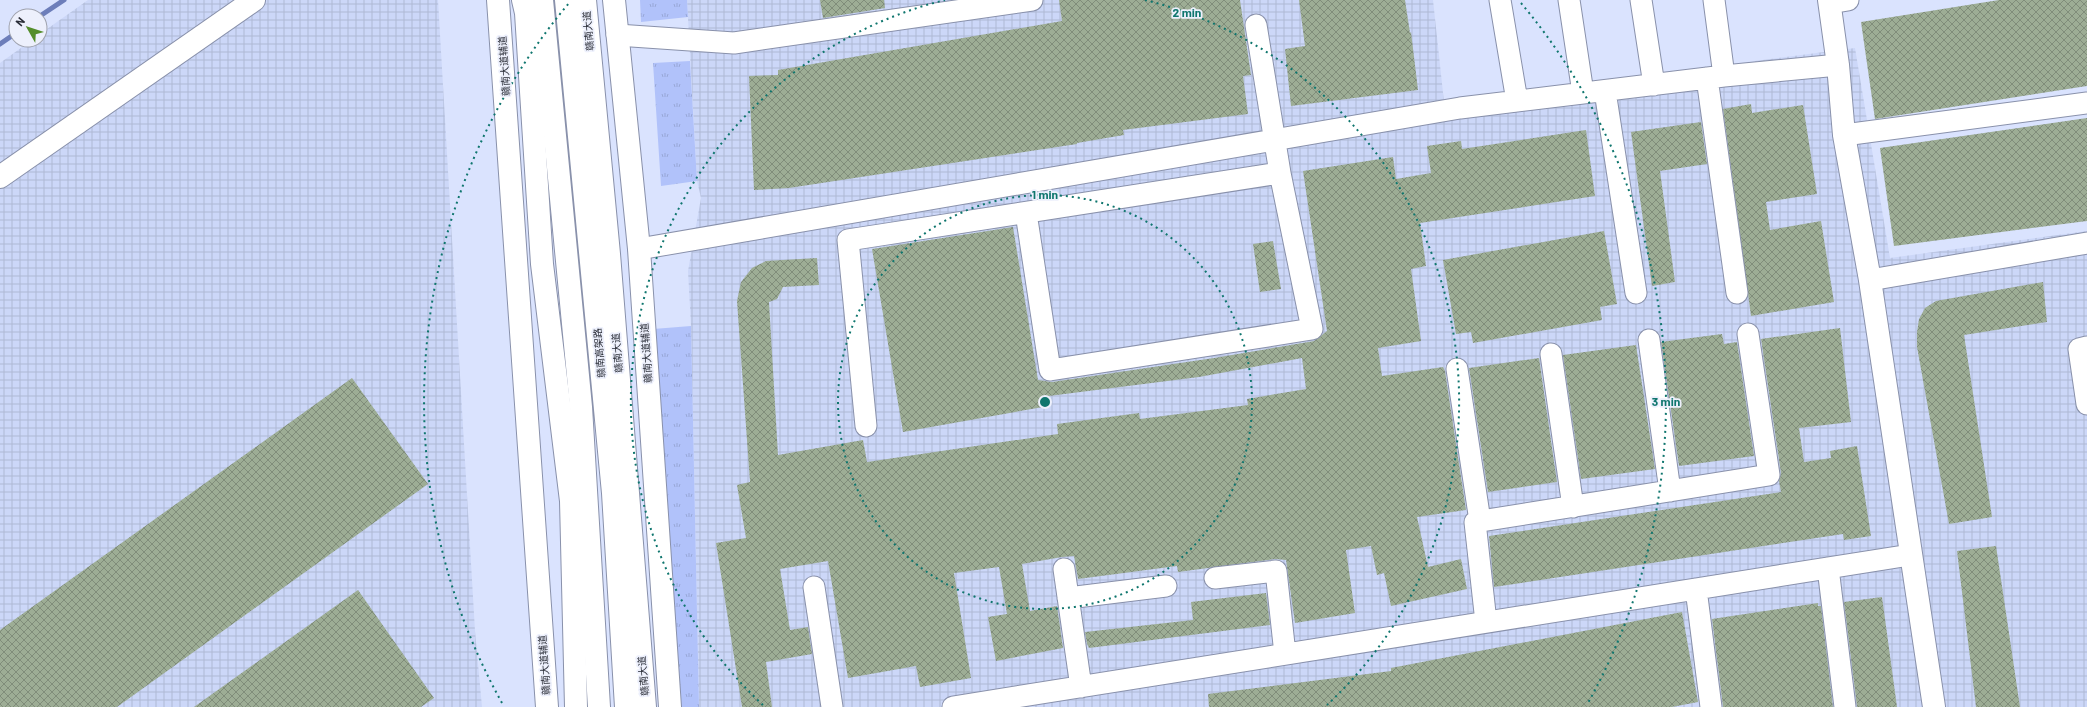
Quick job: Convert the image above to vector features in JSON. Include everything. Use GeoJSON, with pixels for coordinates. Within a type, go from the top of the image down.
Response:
{"type":"FeatureCollection","features":[{"type":"Feature","properties":{"kind":"main road"},"geometry":{"type":"LineString","coordinates":[[0,177],[254,0]]}},
{"type":"Feature","properties":{"kind":"main road","name":"赣南大道辅道"},"geometry":{"type":"LineString","coordinates":[[498,0],[547,707]]}},
{"type":"Feature","properties":{"kind":"main road"},"geometry":{"type":"LineString","coordinates":[[524,0],[542,264],[571,501],[576,707]]}},
{"type":"Feature","properties":{"kind":"main road"},"geometry":{"type":"LineString","coordinates":[[542,0],[581,407],[599,707]]}},
{"type":"Feature","properties":{"kind":"main road","name":"赣南高架路"},"geometry":{"type":"LineString","coordinates":[[566,0],[613,494],[626,707]]}},
{"type":"Feature","properties":{"kind":"main road","name":"赣南大道"},"geometry":{"type":"LineString","coordinates":[[585,0],[610,262],[645,707]]}},
{"type":"Feature","properties":{"kind":"main road","name":"赣南大道辅道"},"geometry":{"type":"LineString","coordinates":[[614,0],[639,249],[670,707]]}},
{"type":"Feature","properties":{"kind":"main road"},"geometry":{"type":"LineString","coordinates":[[1836,1],[1838,65],[1844,135],[1870,280],[1910,555],[1934,707]]}},
{"type":"Feature","properties":{"kind":"street"},"geometry":{"type":"LineString","coordinates":[[617,35],[734,43],[1032,0]]}},
{"type":"Feature","properties":{"kind":"street"},"geometry":{"type":"LineString","coordinates":[[1500,0],[1517,101]]}},
{"type":"Feature","properties":{"kind":"street"},"geometry":{"type":"LineString","coordinates":[[1569,0],[1583,93]]}},
{"type":"Feature","properties":{"kind":"street"},"geometry":{"type":"LineString","coordinates":[[1641,0],[1654,85]]}},
{"type":"Feature","properties":{"kind":"street"},"geometry":{"type":"LineString","coordinates":[[1714,0],[1716,77],[1737,293]]}},
{"type":"Feature","properties":{"kind":"street"},"geometry":{"type":"LineString","coordinates":[[1026,212],[1050,370],[1312,329],[1280,173],[1256,25]]}},
{"type":"Feature","properties":{"kind":"street"},"geometry":{"type":"LineString","coordinates":[[639,249],[1460,108],[1716,77],[1838,65]]}},
{"type":"Feature","properties":{"kind":"street"},"geometry":{"type":"LineString","coordinates":[[1605,90],[1636,293]]}},
{"type":"Feature","properties":{"kind":"street"},"geometry":{"type":"LineString","coordinates":[[1844,135],[2087,103]]}},
{"type":"Feature","properties":{"kind":"street"},"geometry":{"type":"LineString","coordinates":[[866,426],[848,240],[1280,173]]}},
{"type":"Feature","properties":{"kind":"street"},"geometry":{"type":"LineString","coordinates":[[1870,280],[2087,243]]}},
{"type":"Feature","properties":{"kind":"street"},"geometry":{"type":"LineString","coordinates":[[1486,622],[1475,522],[1769,475],[1748,334]]}},
{"type":"Feature","properties":{"kind":"street"},"geometry":{"type":"LineString","coordinates":[[1649,340],[1670,491]]}},
{"type":"Feature","properties":{"kind":"street"},"geometry":{"type":"LineString","coordinates":[[2087,348],[2079,349],[2087,404]]}},
{"type":"Feature","properties":{"kind":"street"},"geometry":{"type":"LineString","coordinates":[[1551,354],[1573,507]]}},
{"type":"Feature","properties":{"kind":"street"},"geometry":{"type":"LineString","coordinates":[[1457,369],[1480,521]]}},
{"type":"Feature","properties":{"kind":"street"},"geometry":{"type":"LineString","coordinates":[[953,707],[1910,555]]}},
{"type":"Feature","properties":{"kind":"street"},"geometry":{"type":"LineString","coordinates":[[1828,568],[1845,707]]}},
{"type":"Feature","properties":{"kind":"street"},"geometry":{"type":"LineString","coordinates":[[1064,569],[1081,687]]}},
{"type":"Feature","properties":{"kind":"street"},"geometry":{"type":"LineString","coordinates":[[1215,578],[1276,571],[1286,654]]}},
{"type":"Feature","properties":{"kind":"street"},"geometry":{"type":"LineString","coordinates":[[1068,598],[1166,586]]}},
{"type":"Feature","properties":{"kind":"street"},"geometry":{"type":"LineString","coordinates":[[814,587],[832,707]]}},
{"type":"Feature","properties":{"kind":"street"},"geometry":{"type":"LineString","coordinates":[[1696,589],[1711,707]]}},
{"type":"Feature","properties":{"kind":"shaded area"},"geometry":{"type":"Polygon","coordinates":[[[88,0],[438,0],[475,631],[482,707],[0,707],[0,63],[21,48],[48,48],[48,28],[88,0]]]}},
{"type":"Feature","properties":{"kind":"shaded area"},"geometry":{"type":"Polygon","coordinates":[[[687,0],[1433,0],[1444,102],[1855,48],[1890,258],[2087,231],[2087,707],[699,707],[691,326],[688,271],[701,198],[697,181],[687,0]]]}},
{"type":"Feature","properties":{"kind":"green space"},"geometry":{"type":"Polygon","coordinates":[[[640,0],[687,0],[688,17],[641,22],[640,0]]]}},
{"type":"Feature","properties":{"kind":"green space"},"geometry":{"type":"Polygon","coordinates":[[[690,61],[697,181],[661,186],[653,63],[690,61]]]}},
{"type":"Feature","properties":{"kind":"green space"},"geometry":{"type":"Polygon","coordinates":[[[691,326],[699,707],[678,707],[653,329],[691,326]]]}},
{"type":"Feature","properties":{"kind":"building"},"geometry":{"type":"Polygon","coordinates":[[[820,0],[884,0],[885,8],[823,18],[820,0]]]}},
{"type":"Feature","properties":{"kind":"building"},"geometry":{"type":"Polygon","coordinates":[[[1059,0],[1240,0],[1251,75],[1243,76],[1248,114],[1123,130],[1124,135],[1077,144],[789,188],[754,190],[749,76],[778,75],[778,70],[1062,21],[1059,0]]]}},
{"type":"Feature","properties":{"kind":"building"},"geometry":{"type":"Polygon","coordinates":[[[1299,0],[1405,0],[1410,33],[1411,32],[1418,90],[1291,106],[1285,49],[1305,46],[1299,0]]]}},
{"type":"Feature","properties":{"kind":"building"},"geometry":{"type":"Polygon","coordinates":[[[1999,0],[2087,0],[2087,86],[1875,119],[1861,22],[1999,0]]]}},
{"type":"Feature","properties":{"kind":"building"},"geometry":{"type":"Polygon","coordinates":[[[1751,104],[1752,113],[1803,105],[1817,194],[1766,202],[1770,230],[1821,221],[1834,302],[1751,316],[1723,109],[1751,104]]]}},
{"type":"Feature","properties":{"kind":"building"},"geometry":{"type":"Polygon","coordinates":[[[2087,118],[2087,221],[1894,246],[1880,148],[2087,118]]]}},
{"type":"Feature","properties":{"kind":"building"},"geometry":{"type":"Polygon","coordinates":[[[1701,122],[1707,164],[1660,171],[1675,282],[1652,286],[1631,132],[1701,122]]]}},
{"type":"Feature","properties":{"kind":"building"},"geometry":{"type":"Polygon","coordinates":[[[1586,130],[1595,196],[1420,223],[1426,266],[1411,269],[1421,341],[1378,348],[1382,376],[1443,367],[1445,371],[1466,510],[1417,517],[1428,567],[1461,559],[1467,589],[1391,606],[1384,573],[1377,575],[1371,546],[1346,550],[1355,613],[1295,623],[1286,560],[1275,559],[1178,572],[1177,566],[1078,579],[1074,556],[1062,557],[1022,564],[1030,611],[1057,606],[1063,648],[996,661],[988,617],[1007,614],[999,567],[954,573],[971,678],[920,687],[916,666],[848,678],[828,561],[780,569],[790,630],[808,627],[812,654],[766,662],[772,707],[742,707],[716,543],[746,538],[737,485],[750,482],[737,301],[741,282],[752,268],[766,261],[817,258],[819,285],[783,287],[777,299],[769,302],[778,455],[863,440],[867,462],[1058,434],[1057,424],[1139,413],[1140,419],[1248,405],[1247,399],[1306,389],[1302,358],[1199,377],[1041,397],[1043,407],[903,432],[872,249],[1013,227],[1038,380],[1052,382],[1214,358],[1314,341],[1327,331],[1303,171],[1393,157],[1396,179],[1431,173],[1427,146],[1461,141],[1462,149],[1586,130]]]}},
{"type":"Feature","properties":{"kind":"building"},"geometry":{"type":"Polygon","coordinates":[[[1604,231],[1617,304],[1600,307],[1602,320],[1473,343],[1471,332],[1456,334],[1443,260],[1604,231]]]}},
{"type":"Feature","properties":{"kind":"building"},"geometry":{"type":"Polygon","coordinates":[[[1273,241],[1281,289],[1260,292],[1253,244],[1273,241]]]}},
{"type":"Feature","properties":{"kind":"building"},"geometry":{"type":"Polygon","coordinates":[[[2043,282],[2047,322],[1964,335],[1992,517],[1949,524],[1917,347],[1919,319],[1925,308],[1936,301],[2043,282]]]}},
{"type":"Feature","properties":{"kind":"building"},"geometry":{"type":"Polygon","coordinates":[[[1840,328],[1851,422],[1799,428],[1804,462],[1831,458],[1830,451],[1857,446],[1871,536],[1844,540],[1843,534],[1494,587],[1489,536],[1781,492],[1779,481],[1781,473],[1761,339],[1840,328]]]}},
{"type":"Feature","properties":{"kind":"building"},"geometry":{"type":"Polygon","coordinates":[[[1722,334],[1724,344],[1737,342],[1754,456],[1679,466],[1661,342],[1722,334]]]}},
{"type":"Feature","properties":{"kind":"building"},"geometry":{"type":"Polygon","coordinates":[[[1636,345],[1655,469],[1581,479],[1563,355],[1636,345]]]}},
{"type":"Feature","properties":{"kind":"building"},"geometry":{"type":"Polygon","coordinates":[[[1539,358],[1557,482],[1488,492],[1469,368],[1539,358]]]}},
{"type":"Feature","properties":{"kind":"building"},"geometry":{"type":"Polygon","coordinates":[[[352,378],[428,484],[117,707],[0,707],[0,630],[352,378]]]}},
{"type":"Feature","properties":{"kind":"building"},"geometry":{"type":"Polygon","coordinates":[[[1996,546],[2020,707],[1976,707],[1957,551],[1996,546]]]}},
{"type":"Feature","properties":{"kind":"building"},"geometry":{"type":"Polygon","coordinates":[[[358,590],[434,698],[421,707],[194,707],[358,590]]]}},
{"type":"Feature","properties":{"kind":"building"},"geometry":{"type":"Polygon","coordinates":[[[1266,593],[1270,625],[1089,648],[1087,644],[1085,632],[1193,620],[1191,602],[1266,593]]]}},
{"type":"Feature","properties":{"kind":"building"},"geometry":{"type":"Polygon","coordinates":[[[1882,597],[1897,707],[1857,707],[1844,602],[1882,597]]]}},
{"type":"Feature","properties":{"kind":"building"},"geometry":{"type":"Polygon","coordinates":[[[1818,603],[1818,606],[1821,606],[1833,707],[1723,707],[1712,619],[1818,603]]]}},
{"type":"Feature","properties":{"kind":"building"},"geometry":{"type":"Polygon","coordinates":[[[1682,612],[1698,702],[1672,707],[1209,707],[1208,694],[1391,671],[1391,668],[1682,612]]]}},
{"type":"Feature","properties":{"kind":"waterway"},"geometry":{"type":"LineString","coordinates":[[48,11],[64,0]]}},
{"type":"Feature","properties":{"kind":"waterway"},"geometry":{"type":"LineString","coordinates":[[0,44],[8,38]]}}]}
